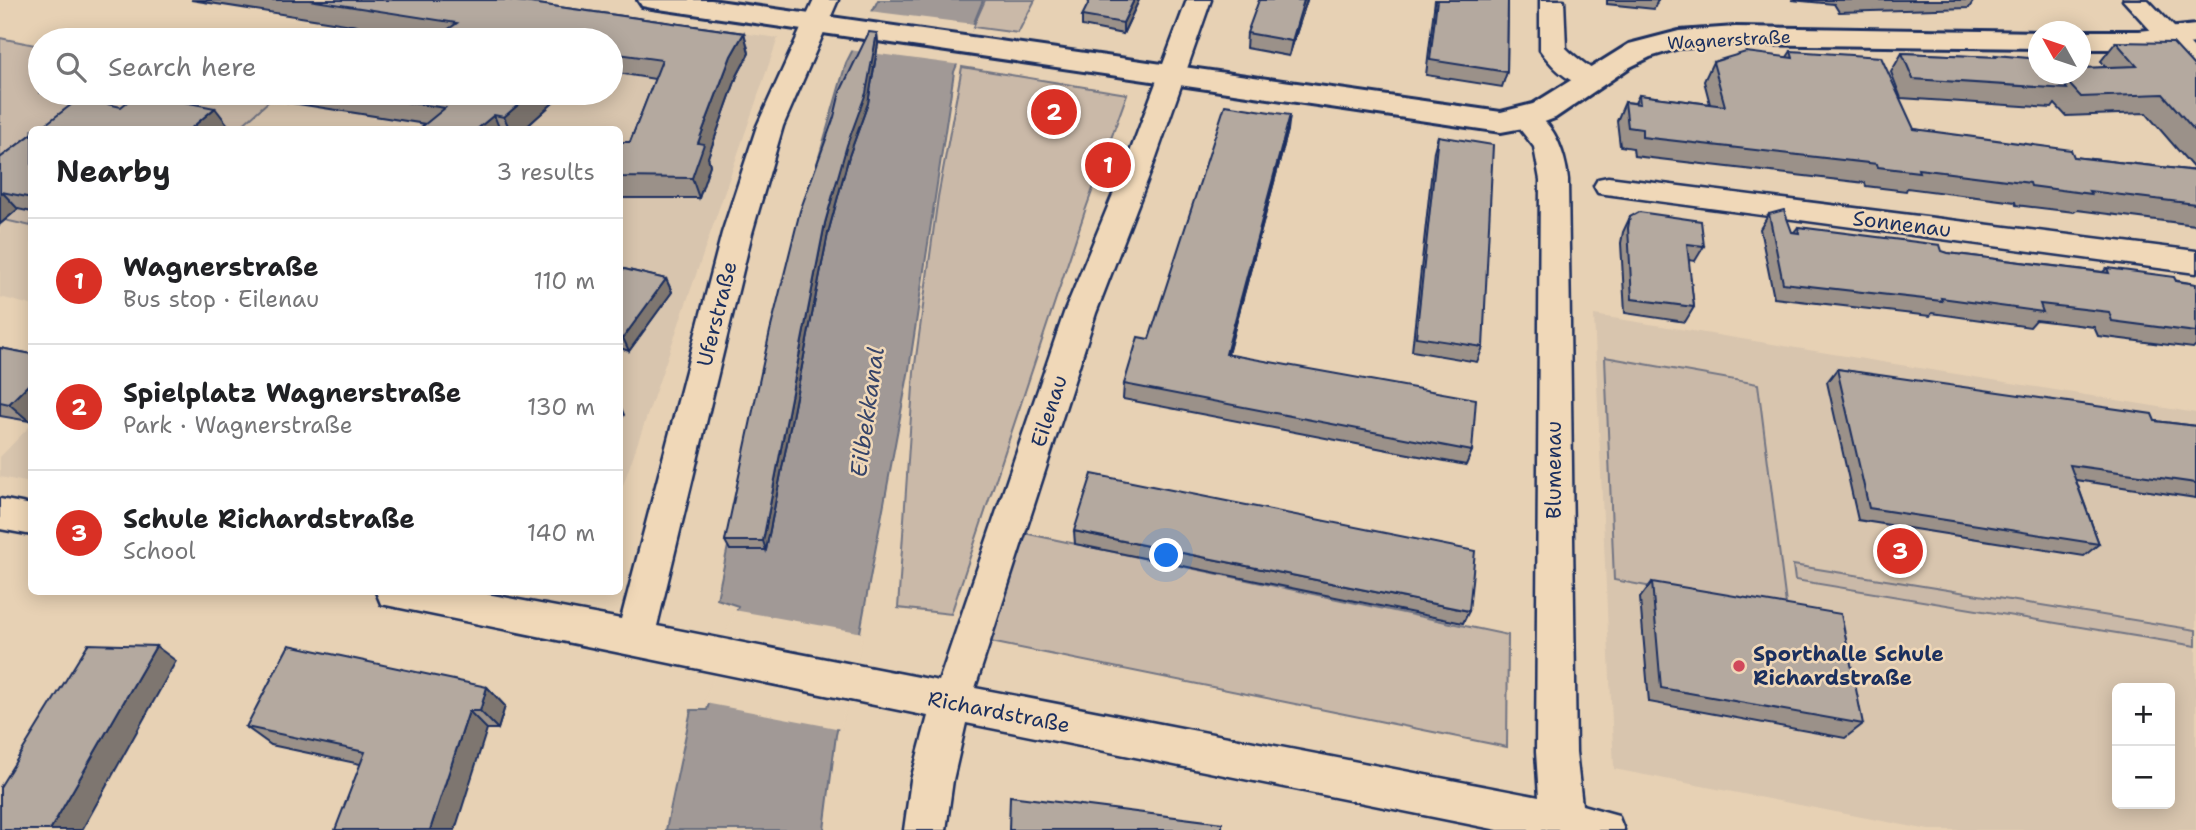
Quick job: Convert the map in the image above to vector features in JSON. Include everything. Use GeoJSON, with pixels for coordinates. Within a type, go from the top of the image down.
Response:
{"type":"FeatureCollection","features":[{"type":"Feature","properties":{"kind":"main road","name":"Wagnerstraße"},"geometry":{"type":"LineString","coordinates":[[652,0],[821,11],[851,29],[1491,121],[1526,120],[1553,106],[1615,61],[1643,48],[1684,39],[1759,36],[2028,39]]}},
{"type":"Feature","properties":{"kind":"main road"},"geometry":{"type":"LineString","coordinates":[[2091,40],[2183,36]]}},
{"type":"Feature","properties":{"kind":"street","name":"Eilenau"},"geometry":{"type":"LineString","coordinates":[[925,830],[932,780],[951,702],[1080,313],[1199,0]]}},
{"type":"Feature","properties":{"kind":"street"},"geometry":{"type":"LineString","coordinates":[[1552,0],[1553,50],[1561,61],[1589,79]]}},
{"type":"Feature","properties":{"kind":"street"},"geometry":{"type":"LineString","coordinates":[[2135,0],[2183,36],[2196,65]]}},
{"type":"Feature","properties":{"kind":"street","name":"Uferstraße"},"geometry":{"type":"LineString","coordinates":[[635,637],[663,538],[737,233],[770,126],[821,11]]}},
{"type":"Feature","properties":{"kind":"street","name":"Blumenau"},"geometry":{"type":"LineString","coordinates":[[1526,120],[1548,144],[1552,155],[1554,180],[1556,752],[1563,826]]}},
{"type":"Feature","properties":{"kind":"street","name":"Sonnenau"},"geometry":{"type":"LineString","coordinates":[[1608,186],[2196,262]]}},
{"type":"Feature","properties":{"kind":"street"},"geometry":{"type":"LineString","coordinates":[[0,514],[28,519]]}},
{"type":"Feature","properties":{"kind":"street","name":"Richardstraße"},"geometry":{"type":"LineString","coordinates":[[408,595],[635,637],[718,657],[854,682],[1563,826],[1603,830]]}},
{"type":"Feature","properties":{"kind":"shaded area"},"geometry":{"type":"Polygon","coordinates":[[[451,0],[512,0],[778,38],[623,485],[623,126],[242,126],[265,105],[623,105],[623,28],[423,28],[451,0]]]}},
{"type":"Feature","properties":{"kind":"shaded area"},"geometry":{"type":"Polygon","coordinates":[[[985,0],[1035,0],[1018,33],[973,27],[985,0]]]}},
{"type":"Feature","properties":{"kind":"shaded area"},"geometry":{"type":"Polygon","coordinates":[[[0,38],[28,44],[28,105],[265,105],[241,126],[28,126],[28,225],[0,219],[0,38]]]}},
{"type":"Feature","properties":{"kind":"shaded area"},"geometry":{"type":"Polygon","coordinates":[[[962,67],[1127,94],[1085,211],[951,614],[898,608],[914,372],[938,197],[962,67]]]}},
{"type":"Feature","properties":{"kind":"shaded area"},"geometry":{"type":"Polygon","coordinates":[[[0,219],[28,225],[28,304],[0,297],[0,219]]]}},
{"type":"Feature","properties":{"kind":"shaded area"},"geometry":{"type":"Polygon","coordinates":[[[1594,315],[2196,413],[2196,830],[1929,830],[1614,769],[1594,315]]]}},
{"type":"Feature","properties":{"kind":"shaded area"},"geometry":{"type":"Polygon","coordinates":[[[1605,357],[1758,384],[1787,612],[1614,580],[1605,357]]]}},
{"type":"Feature","properties":{"kind":"shaded area"},"geometry":{"type":"Polygon","coordinates":[[[28,428],[28,482],[0,477],[0,457],[28,428]]]}},
{"type":"Feature","properties":{"kind":"shaded area"},"geometry":{"type":"Polygon","coordinates":[[[1019,532],[1508,635],[1507,747],[981,640],[1019,532]]]}},
{"type":"Feature","properties":{"kind":"shaded area"},"geometry":{"type":"Polygon","coordinates":[[[1793,565],[2196,630],[2196,646],[1795,580],[1793,565]]]}},
{"type":"Feature","properties":{"kind":"water","name":"Eilbekkanal"},"geometry":{"type":"Polygon","coordinates":[[[878,0],[983,0],[954,72],[909,369],[860,632],[836,735],[824,830],[666,830],[691,710],[707,710],[738,606],[717,599],[783,282],[846,63],[878,0]]]}},
{"type":"Feature","properties":{"kind":"pier"},"geometry":{"type":"Polygon","coordinates":[[[869,11],[974,24],[961,65],[849,50],[869,11]]]}},
{"type":"Feature","properties":{"kind":"pier"},"geometry":{"type":"Polygon","coordinates":[[[734,610],[863,633],[841,729],[705,703],[734,610]]]}},
{"type":"Feature","properties":{"kind":"building"},"geometry":{"type":"Polygon","coordinates":[[[309,0],[509,0],[744,33],[731,56],[698,143],[704,144],[692,178],[623,177],[623,142],[630,142],[662,60],[623,55],[623,28],[450,28],[457,23],[309,0]]]}},
{"type":"Feature","properties":{"kind":"building"},"geometry":{"type":"Polygon","coordinates":[[[1090,0],[1134,0],[1123,23],[1082,16],[1090,0]]]}},
{"type":"Feature","properties":{"kind":"building"},"geometry":{"type":"Polygon","coordinates":[[[1259,0],[1304,0],[1292,41],[1247,33],[1259,0]]]}},
{"type":"Feature","properties":{"kind":"building"},"geometry":{"type":"Polygon","coordinates":[[[1437,0],[1508,0],[1507,72],[1430,60],[1437,0]]]}},
{"type":"Feature","properties":{"kind":"building"},"geometry":{"type":"Polygon","coordinates":[[[869,32],[877,33],[866,93],[847,145],[825,223],[763,541],[725,541],[770,331],[800,211],[834,117],[840,92],[869,32]]]}},
{"type":"Feature","properties":{"kind":"building"},"geometry":{"type":"Polygon","coordinates":[[[2116,42],[2173,43],[2196,68],[2196,132],[2163,94],[2081,97],[2069,84],[2091,84],[2091,68],[2137,66],[2116,42]]]}},
{"type":"Feature","properties":{"kind":"building"},"geometry":{"type":"Polygon","coordinates":[[[1791,51],[1881,57],[1914,129],[2071,150],[2074,157],[2196,171],[2196,204],[2089,191],[2091,194],[2031,186],[2030,183],[1918,169],[1919,172],[1878,167],[1877,164],[1642,137],[1642,129],[1628,127],[1625,102],[1640,104],[1639,95],[1725,106],[1713,62],[1746,52],[1793,58],[1791,51]]]}},
{"type":"Feature","properties":{"kind":"building"},"geometry":{"type":"Polygon","coordinates":[[[1902,53],[1996,57],[1995,55],[2028,58],[2028,84],[2064,84],[2067,89],[1913,79],[1902,53]]]}},
{"type":"Feature","properties":{"kind":"building"},"geometry":{"type":"Polygon","coordinates":[[[71,105],[200,105],[215,108],[194,126],[43,126],[71,105]]]}},
{"type":"Feature","properties":{"kind":"building"},"geometry":{"type":"Polygon","coordinates":[[[425,105],[518,105],[504,117],[494,115],[481,126],[423,126],[445,108],[425,105]]]}},
{"type":"Feature","properties":{"kind":"building"},"geometry":{"type":"Polygon","coordinates":[[[1225,105],[1290,115],[1226,354],[1476,399],[1472,451],[1124,384],[1138,337],[1149,339],[1225,105]]]}},
{"type":"Feature","properties":{"kind":"building"},"geometry":{"type":"Polygon","coordinates":[[[1438,136],[1493,145],[1483,347],[1416,337],[1438,136]]]}},
{"type":"Feature","properties":{"kind":"building"},"geometry":{"type":"Polygon","coordinates":[[[28,137],[28,197],[0,193],[0,158],[28,137]]]}},
{"type":"Feature","properties":{"kind":"building"},"geometry":{"type":"Polygon","coordinates":[[[1784,210],[1792,232],[1799,233],[1798,227],[1940,245],[1942,251],[1948,253],[2109,273],[2107,268],[2174,277],[2176,281],[2196,284],[2196,332],[2112,321],[2109,312],[2040,304],[2043,312],[1941,298],[1942,301],[1783,283],[1769,214],[1784,210]]]}},
{"type":"Feature","properties":{"kind":"building"},"geometry":{"type":"Polygon","coordinates":[[[1639,212],[1701,221],[1704,246],[1687,244],[1694,307],[1632,299],[1628,228],[1630,217],[1639,212]]]}},
{"type":"Feature","properties":{"kind":"building"},"geometry":{"type":"Polygon","coordinates":[[[623,269],[666,279],[623,338],[623,269]]]}},
{"type":"Feature","properties":{"kind":"building"},"geometry":{"type":"Polygon","coordinates":[[[0,348],[28,353],[28,385],[9,404],[0,402],[0,348]]]}},
{"type":"Feature","properties":{"kind":"building"},"geometry":{"type":"Polygon","coordinates":[[[1837,369],[2152,414],[2155,421],[2196,426],[2196,483],[2070,465],[2099,544],[1869,508],[1837,369]]]}},
{"type":"Feature","properties":{"kind":"building"},"geometry":{"type":"Polygon","coordinates":[[[1092,474],[1475,551],[1469,611],[1074,531],[1092,474]]]}},
{"type":"Feature","properties":{"kind":"building","name":"Sporthalle Schule Richardstraße"},"geometry":{"type":"Polygon","coordinates":[[[1652,582],[1841,614],[1863,724],[1661,688],[1652,582]]]}},
{"type":"Feature","properties":{"kind":"building"},"geometry":{"type":"Polygon","coordinates":[[[88,644],[156,646],[50,830],[0,830],[0,787],[88,644]]]}},
{"type":"Feature","properties":{"kind":"building"},"geometry":{"type":"Polygon","coordinates":[[[289,645],[487,687],[480,711],[469,711],[430,830],[335,830],[365,752],[246,727],[289,645]]]}},
{"type":"Feature","properties":{"kind":"building"},"geometry":{"type":"Polygon","coordinates":[[[1010,796],[1222,823],[1224,830],[1009,830],[1010,796]]]}},
{"type":"Feature","properties":{"kind":"place","name":"Spielplatz Wagnerstraße"},"geometry":{"type":"Point","coordinates":[1054,112]}},
{"type":"Feature","properties":{"kind":"place","name":"Wagnerstraße"},"geometry":{"type":"Point","coordinates":[1108,165]}},
{"type":"Feature","properties":{"kind":"place","name":"Schule Richardstraße"},"geometry":{"type":"Point","coordinates":[1900,551]}},
{"type":"Feature","properties":{"kind":"place","name":"Sporthalle Schule Richardstraße"},"geometry":{"type":"Point","coordinates":[1739,666]}}]}
